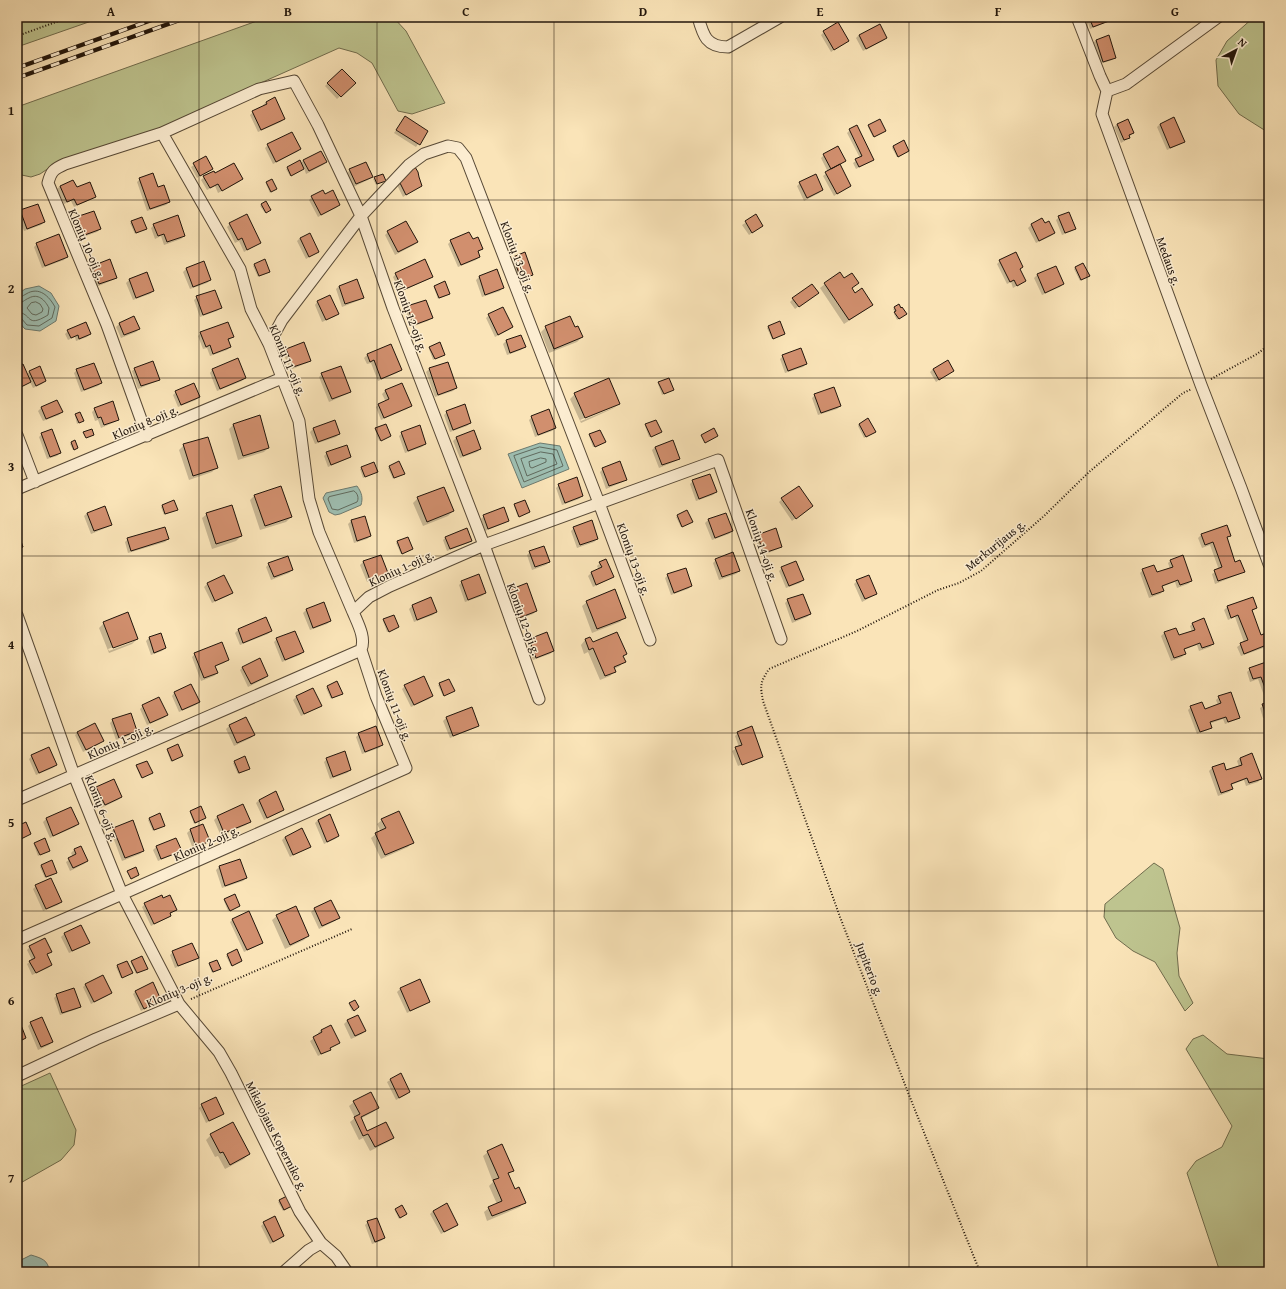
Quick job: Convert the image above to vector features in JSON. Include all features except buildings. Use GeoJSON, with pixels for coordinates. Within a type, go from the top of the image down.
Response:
{"type":"FeatureCollection","features":[{"type":"Feature","properties":{"kind":"street"},"geometry":{"type":"LineString","coordinates":[[698,17],[703,35],[708,42],[719,47],[728,47],[733,45],[780,17]]}},
{"type":"Feature","properties":{"kind":"street"},"geometry":{"type":"LineString","coordinates":[[1077,17],[1107,91],[1126,84],[1218,17]]}},
{"type":"Feature","properties":{"kind":"street","name":"Klonių 12-oji g."},"geometry":{"type":"LineString","coordinates":[[162,133],[259,89],[294,81],[318,125],[361,216],[393,308],[484,545],[539,699]]}},
{"type":"Feature","properties":{"kind":"street","name":"Medaus g."},"geometry":{"type":"LineString","coordinates":[[1107,91],[1102,114],[1201,385],[1269,564]]}},
{"type":"Feature","properties":{"kind":"street","name":"Klonių 11-oji g."},"geometry":{"type":"LineString","coordinates":[[162,133],[240,269],[251,309],[269,344],[299,421],[310,500],[315,519],[319,532],[354,612]]}},
{"type":"Feature","properties":{"kind":"street","name":"Klonių 10-oji g."},"geometry":{"type":"LineString","coordinates":[[147,436],[107,325],[48,183],[55,168],[162,133]]}},
{"type":"Feature","properties":{"kind":"street","name":"Klonių 13-oji g."},"geometry":{"type":"LineString","coordinates":[[269,344],[282,320],[361,216],[409,165],[424,154],[448,146],[458,148],[466,158],[599,503],[650,640]]}},
{"type":"Feature","properties":{"kind":"street","name":"Klonių 8-oji g."},"geometry":{"type":"LineString","coordinates":[[17,489],[147,436],[282,378]]}},
{"type":"Feature","properties":{"kind":"street"},"geometry":{"type":"LineString","coordinates":[[17,435],[35,482]]}},
{"type":"Feature","properties":{"kind":"street","name":"Klonių 1-oji g."},"geometry":{"type":"LineString","coordinates":[[354,612],[369,597],[390,586],[484,545],[718,460]]}},
{"type":"Feature","properties":{"kind":"street","name":"Klonių 14-oji g."},"geometry":{"type":"LineString","coordinates":[[718,460],[781,640]]}},
{"type":"Feature","properties":{"kind":"street"},"geometry":{"type":"LineString","coordinates":[[354,612],[362,636],[363,645],[361,650]]}},
{"type":"Feature","properties":{"kind":"street","name":"Klonių 6-oji g."},"geometry":{"type":"LineString","coordinates":[[17,615],[74,775],[122,894],[179,1004]]}},
{"type":"Feature","properties":{"kind":"street","name":"Klonių 11-oji g."},"geometry":{"type":"LineString","coordinates":[[361,650],[376,696],[406,768]]}},
{"type":"Feature","properties":{"kind":"street","name":"Klonių 1-oji g."},"geometry":{"type":"LineString","coordinates":[[17,800],[361,650]]}},
{"type":"Feature","properties":{"kind":"street","name":"Klonių 2-oji g."},"geometry":{"type":"LineString","coordinates":[[17,940],[406,768]]}},
{"type":"Feature","properties":{"kind":"street","name":"Klonių 3-oji g."},"geometry":{"type":"LineString","coordinates":[[17,1076],[96,1039],[179,1004]]}},
{"type":"Feature","properties":{"kind":"street","name":"Mikalojaus Koperniko g."},"geometry":{"type":"LineString","coordinates":[[179,1004],[219,1052],[231,1073],[300,1212],[321,1243],[336,1256],[347,1272]]}},
{"type":"Feature","properties":{"kind":"street"},"geometry":{"type":"LineString","coordinates":[[284,1272],[309,1250],[321,1243]]}},
{"type":"Feature","properties":{"kind":"path"},"geometry":{"type":"LineString","coordinates":[[17,36],[70,17]]}},
{"type":"Feature","properties":{"kind":"path","name":"Merkurijaus g."},"geometry":{"type":"LineString","coordinates":[[769,669],[857,631],[938,590],[959,584],[981,571],[1044,516],[1089,472],[1183,392],[1201,385],[1257,354],[1269,345]]}},
{"type":"Feature","properties":{"kind":"path","name":"Jupiterio g."},"geometry":{"type":"LineString","coordinates":[[769,669],[762,680],[760,687],[763,701],[840,918],[980,1272]]}},
{"type":"Feature","properties":{"kind":"path","name":"Klonių 3-oji g."},"geometry":{"type":"LineString","coordinates":[[179,1004],[352,929]]}},
{"type":"Feature","properties":{"kind":"green space"},"geometry":{"type":"Polygon","coordinates":[[[17,17],[103,17],[17,47],[17,17]]]}},
{"type":"Feature","properties":{"kind":"green space"},"geometry":{"type":"Polygon","coordinates":[[[268,17],[393,17],[406,31],[445,103],[412,114],[398,111],[372,63],[357,53],[339,48],[180,119],[161,129],[58,162],[40,174],[31,177],[17,174],[17,107],[268,17]]]}},
{"type":"Feature","properties":{"kind":"green space"},"geometry":{"type":"Polygon","coordinates":[[[1254,17],[1269,17],[1269,133],[1239,114],[1218,86],[1216,60],[1227,41],[1254,17]]]}},
{"type":"Feature","properties":{"kind":"green space"},"geometry":{"type":"Polygon","coordinates":[[[1154,863],[1163,869],[1180,928],[1177,953],[1179,976],[1193,1003],[1185,1011],[1155,962],[1133,951],[1116,938],[1104,917],[1105,904],[1154,863]]]}},
{"type":"Feature","properties":{"kind":"green space"},"geometry":{"type":"Polygon","coordinates":[[[1203,1035],[1227,1054],[1269,1059],[1269,1272],[1220,1272],[1187,1173],[1196,1161],[1222,1147],[1232,1126],[1186,1049],[1193,1039],[1203,1035]]]}},
{"type":"Feature","properties":{"kind":"green space"},"geometry":{"type":"Polygon","coordinates":[[[50,1073],[76,1130],[74,1145],[61,1160],[17,1185],[17,1088],[50,1073]]]}},
{"type":"Feature","properties":{"kind":"water"},"geometry":{"type":"Polygon","coordinates":[[[39,286],[51,293],[59,306],[56,321],[40,331],[25,329],[17,320],[17,295],[25,289],[39,286]]]}},
{"type":"Feature","properties":{"kind":"water"},"geometry":{"type":"Polygon","coordinates":[[[540,443],[560,446],[569,469],[522,488],[508,454],[540,443]]]}},
{"type":"Feature","properties":{"kind":"water"},"geometry":{"type":"Polygon","coordinates":[[[357,486],[362,496],[361,505],[340,514],[335,515],[329,512],[323,498],[326,493],[357,486]]]}},
{"type":"Feature","properties":{"kind":"water"},"geometry":{"type":"Polygon","coordinates":[[[31,1255],[44,1260],[48,1265],[49,1272],[17,1272],[17,1262],[31,1255]]]}},
{"type":"Feature","properties":{"kind":"railway"},"geometry":{"type":"LineString","coordinates":[[17,68],[160,17]]}},
{"type":"Feature","properties":{"kind":"railway"},"geometry":{"type":"LineString","coordinates":[[17,78],[188,17]]}}]}
